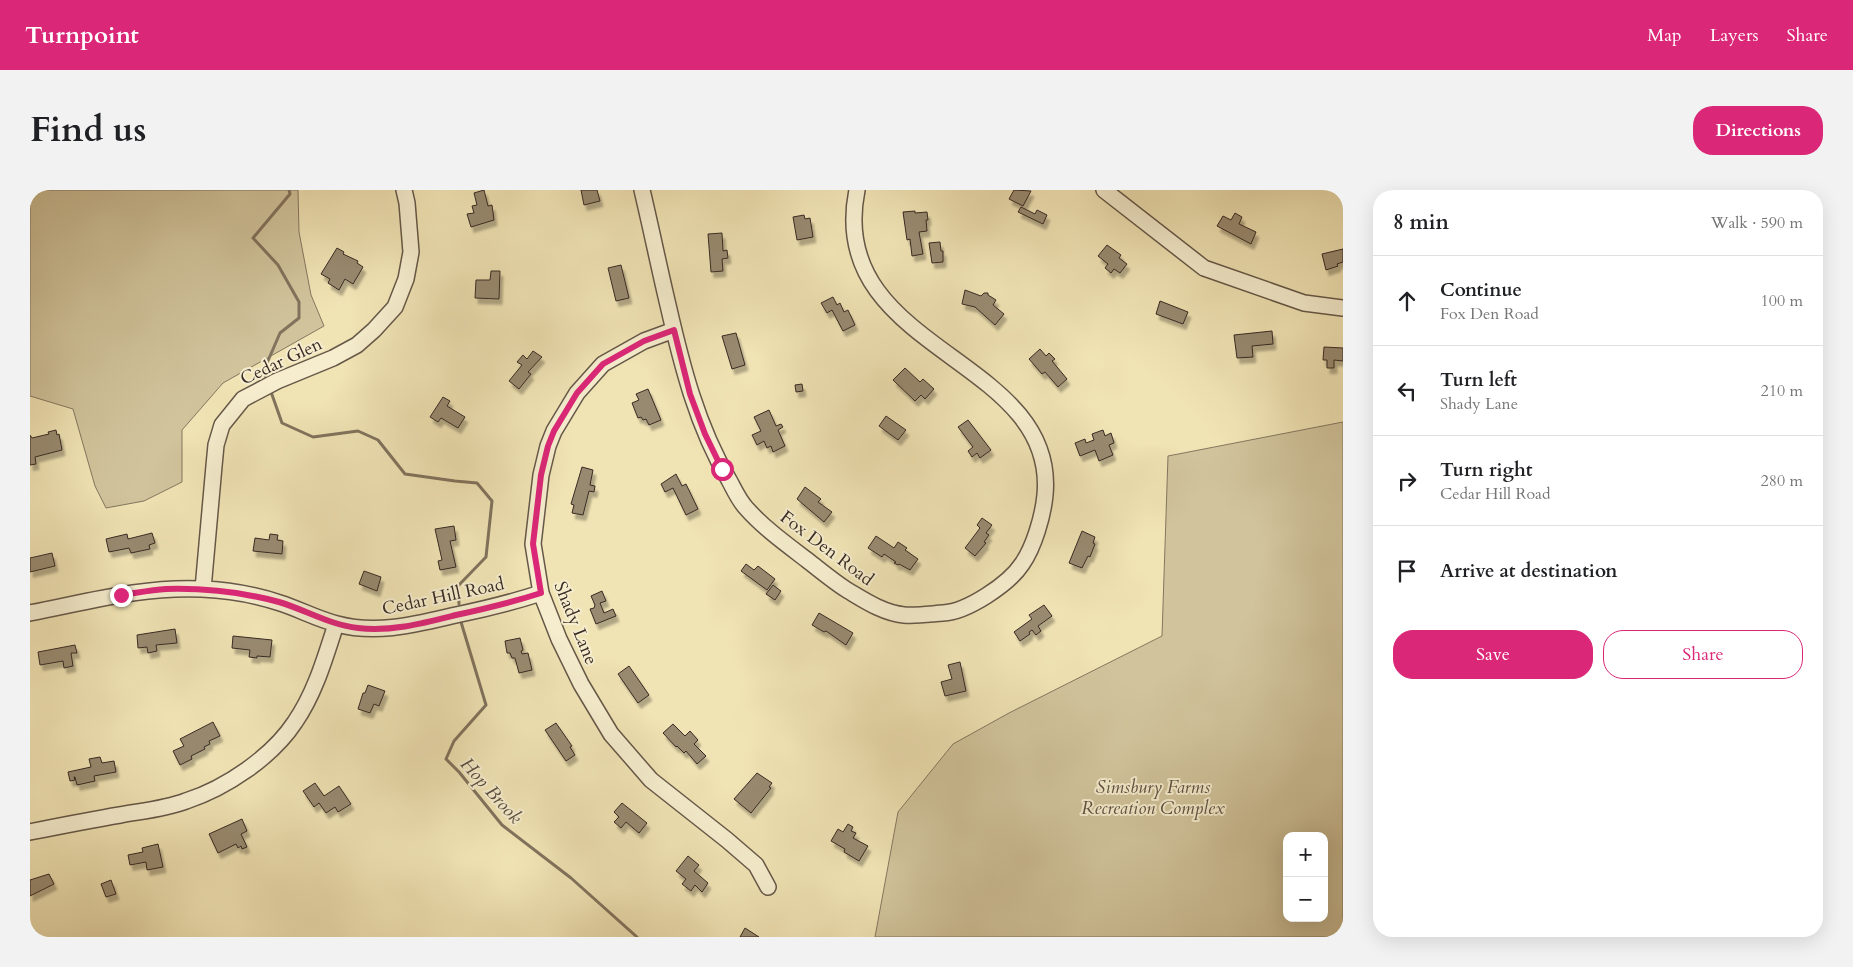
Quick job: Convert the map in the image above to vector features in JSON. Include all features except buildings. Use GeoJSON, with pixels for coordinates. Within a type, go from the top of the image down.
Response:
{"type":"FeatureCollection","features":[{"type":"Feature","properties":{"kind":"street","name":"Cedar Glen"},"geometry":{"type":"LineString","coordinates":[[203,589],[214,466],[222,425],[243,399],[277,381],[333,358],[357,345],[395,307],[406,279],[411,252],[407,203],[404,190]]}},
{"type":"Feature","properties":{"kind":"street","name":"Fox Den Road"},"geometry":{"type":"LineString","coordinates":[[642,190],[690,394],[705,434],[722,469],[745,507],[788,545],[841,586],[872,605],[902,615],[951,613],[972,605],[1016,574],[1026,559],[1043,513],[1046,482],[1042,455],[1028,428],[1008,400],[900,316],[887,304],[867,277],[858,254],[853,219],[857,190]]}},
{"type":"Feature","properties":{"kind":"street"},"geometry":{"type":"LineString","coordinates":[[1104,190],[1204,268],[1304,303],[1343,308]]}},
{"type":"Feature","properties":{"kind":"street","name":"Shady Lane"},"geometry":{"type":"LineString","coordinates":[[674,330],[644,341],[603,364],[577,393],[554,431],[548,446],[541,475],[533,544],[541,593],[559,639],[581,684],[611,734],[652,780],[756,865],[768,887]]}},
{"type":"Feature","properties":{"kind":"street","name":"Cedar Hill Road"},"geometry":{"type":"LineString","coordinates":[[30,614],[121,595],[164,589],[203,589],[254,596],[280,603],[336,624],[381,629],[411,625],[476,611],[541,593]]}},
{"type":"Feature","properties":{"kind":"street"},"geometry":{"type":"LineString","coordinates":[[30,832],[186,802],[214,790],[240,775],[278,742],[295,723],[312,693],[336,624]]}},
{"type":"Feature","properties":{"kind":"green space"},"geometry":{"type":"Polygon","coordinates":[[[30,190],[298,190],[299,232],[311,295],[324,326],[223,383],[182,430],[182,482],[144,501],[106,508],[95,486],[73,409],[30,396],[30,190]]]}},
{"type":"Feature","properties":{"kind":"green space","name":"Simsbury Farms Recreation Complex"},"geometry":{"type":"Polygon","coordinates":[[[1343,422],[1343,937],[875,937],[898,812],[953,744],[1009,713],[1162,636],[1168,456],[1343,422]]]}},
{"type":"Feature","properties":{"kind":"waterway","name":"Hop Brook"},"geometry":{"type":"LineString","coordinates":[[267,380],[264,370],[280,333],[299,318],[299,302],[278,265],[253,238],[290,194],[289,190]]}},
{"type":"Feature","properties":{"kind":"waterway","name":"Hop Brook"},"geometry":{"type":"LineString","coordinates":[[270,389],[282,423],[313,437],[358,431],[378,440],[405,474],[477,483],[492,501],[486,557],[458,586],[459,604]]}},
{"type":"Feature","properties":{"kind":"waterway","name":"Hop Brook"},"geometry":{"type":"LineString","coordinates":[[461,622],[486,705],[454,741],[446,759],[459,772],[502,825],[571,878],[637,937]]}},
{"type":"Feature","properties":{"kind":"route"},"geometry":{"type":"LineString","coordinates":[[121,595],[164,589],[203,589],[254,596],[280,603],[336,624],[381,629],[445,618],[541,593],[533,544],[541,475],[548,446],[554,431],[577,393],[603,364],[644,341],[674,330],[690,394],[705,434],[722,469]]}}]}
